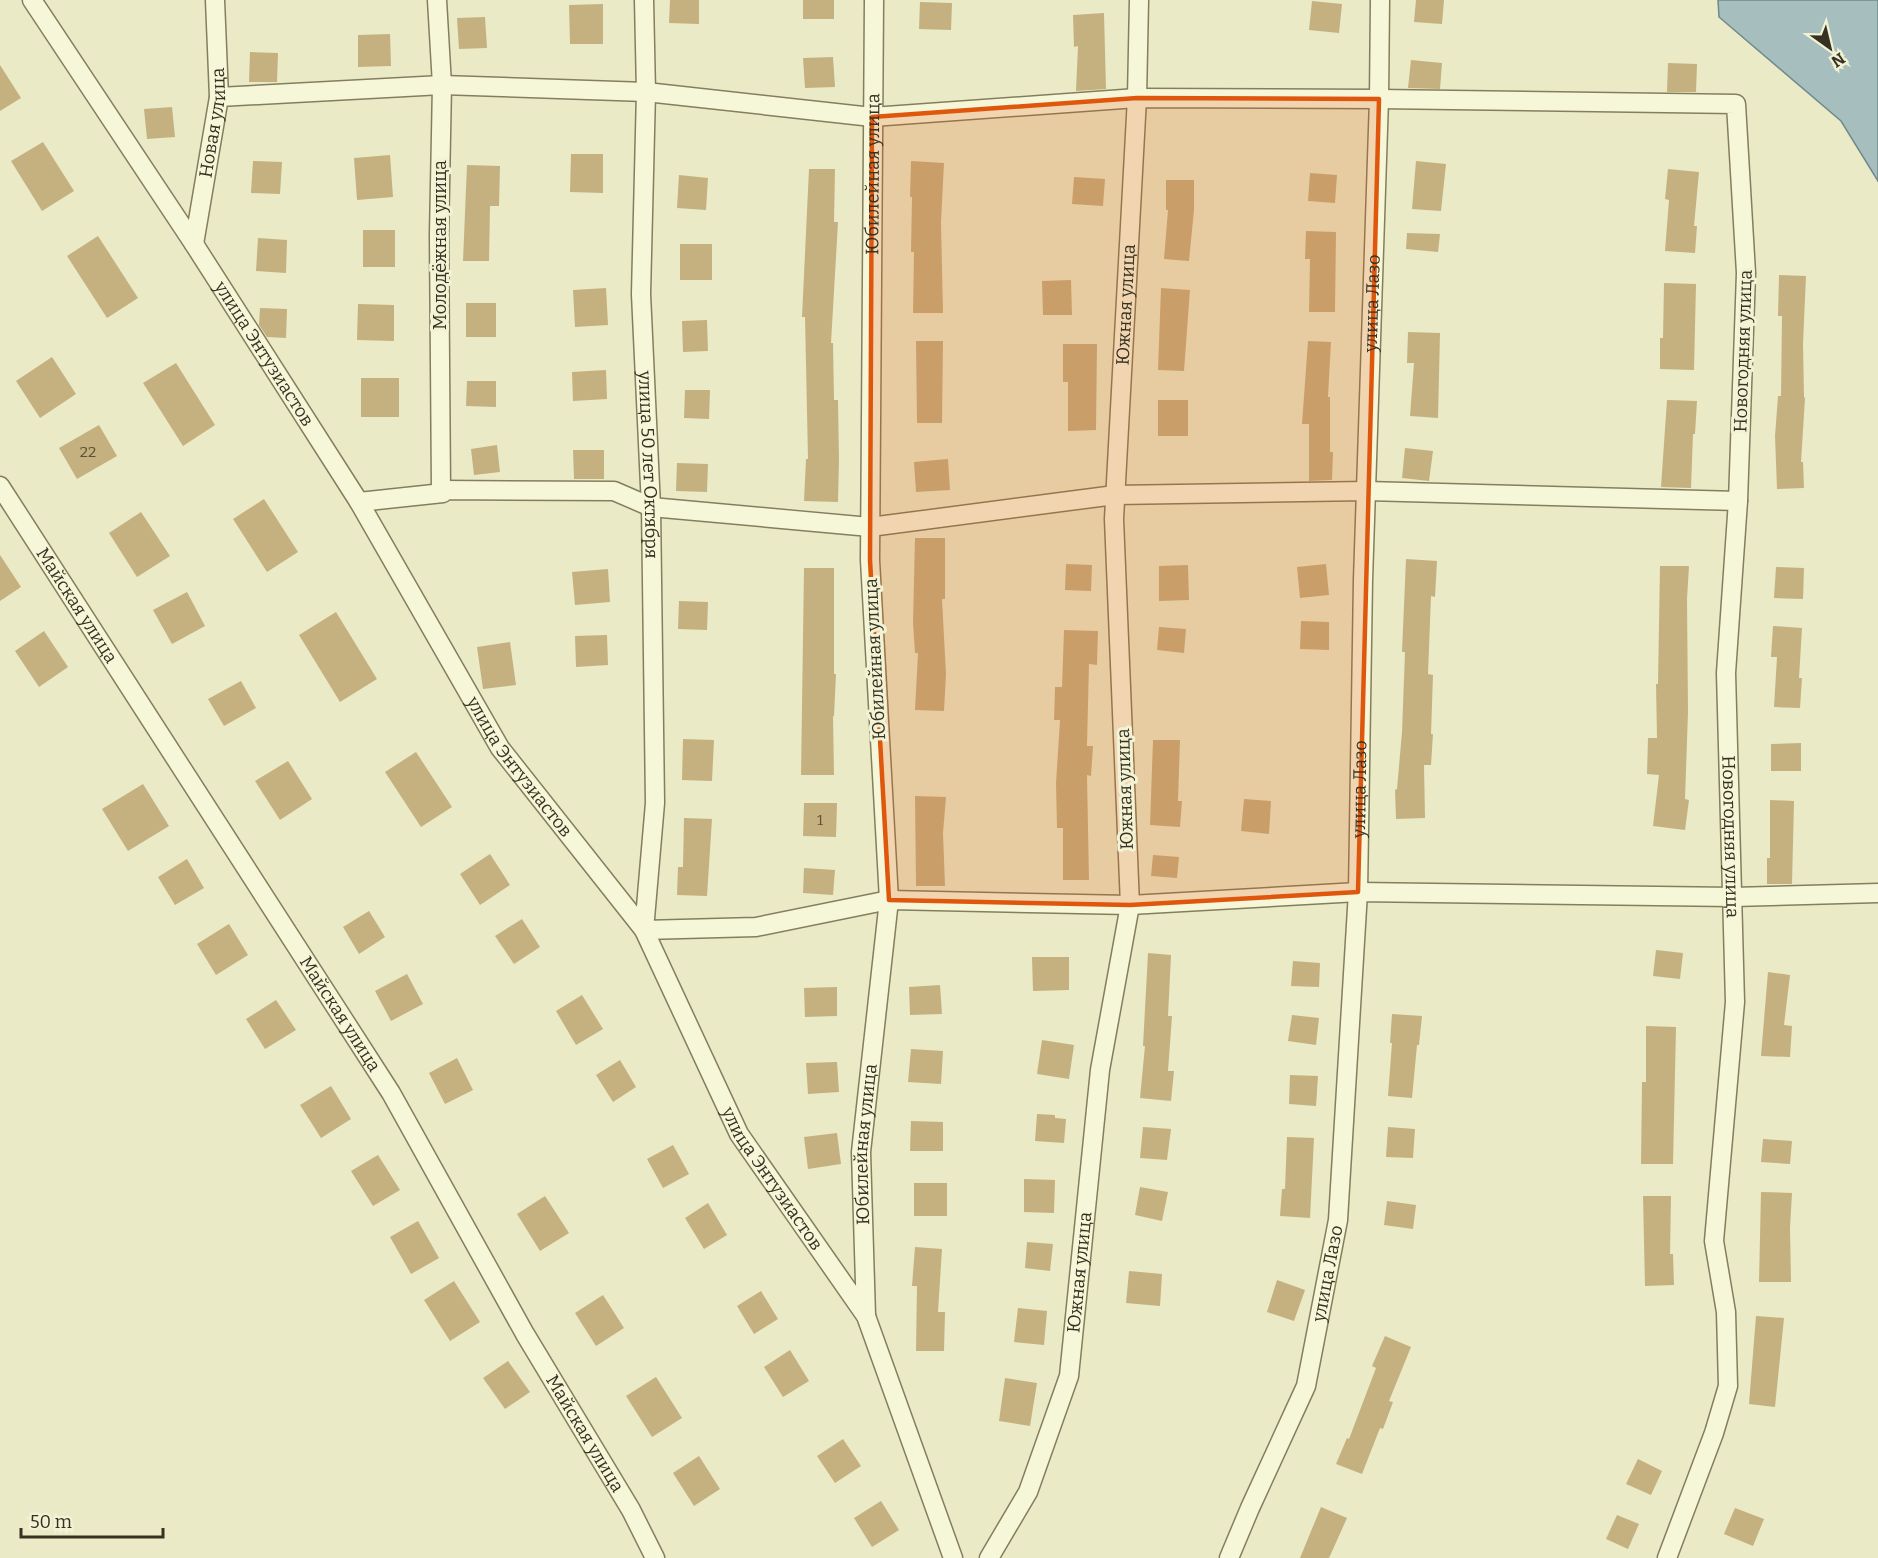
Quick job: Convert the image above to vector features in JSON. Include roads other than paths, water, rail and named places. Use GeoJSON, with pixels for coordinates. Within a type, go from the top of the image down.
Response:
{"type":"FeatureCollection","features":[{"type":"Feature","properties":{"kind":"street","name":"улица Энтузиастов"},"geometry":{"type":"LineString","coordinates":[[32,0],[194,244],[359,502],[500,747],[644,930],[739,1134],[866,1316],[953,1558]]}},
{"type":"Feature","properties":{"kind":"street","name":"Новая улица"},"geometry":{"type":"LineString","coordinates":[[194,244],[219,97],[215,0]]}},
{"type":"Feature","properties":{"kind":"street","name":"Молодёжная улица"},"geometry":{"type":"LineString","coordinates":[[437,0],[442,85],[439,235],[441,490]]}},
{"type":"Feature","properties":{"kind":"street","name":"улица 50 лет Октября"},"geometry":{"type":"LineString","coordinates":[[644,0],[646,92],[641,294],[651,507],[655,802],[644,930]]}},
{"type":"Feature","properties":{"kind":"street","name":"Юбилейная улица"},"geometry":{"type":"LineString","coordinates":[[866,1316],[861,1152],[889,900],[870,560],[874,0]]}},
{"type":"Feature","properties":{"kind":"street","name":"Южная улица"},"geometry":{"type":"LineString","coordinates":[[989,1558],[1028,1492],[1069,1376],[1100,1070],[1130,905],[1114,519],[1137,98],[1139,0]]}},
{"type":"Feature","properties":{"kind":"street","name":"улица Лазо"},"geometry":{"type":"LineString","coordinates":[[1229,1558],[1306,1386],[1338,1220],[1358,892],[1366,491],[1379,99],[1380,0]]}},
{"type":"Feature","properties":{"kind":"street"},"geometry":{"type":"LineString","coordinates":[[219,97],[442,85],[646,92],[872,117],[1137,98],[1379,99]]}},
{"type":"Feature","properties":{"kind":"street","name":"Новогодняя улица"},"geometry":{"type":"LineString","coordinates":[[1379,99],[1736,104],[1746,273],[1738,501],[1726,673],[1735,1002],[1714,1241],[1726,1312],[1728,1386],[1714,1433],[1667,1558]]}},
{"type":"Feature","properties":{"kind":"street","name":"Майская улица"},"geometry":{"type":"LineString","coordinates":[[0,486],[391,1093],[525,1334],[632,1510],[655,1558]]}},
{"type":"Feature","properties":{"kind":"street"},"geometry":{"type":"LineString","coordinates":[[359,502],[443,493],[441,490],[614,491],[651,507],[870,527],[1115,495],[1366,491],[1738,501]]}},
{"type":"Feature","properties":{"kind":"street"},"geometry":{"type":"LineString","coordinates":[[644,930],[756,927],[889,900],[1130,905],[1358,892],[1733,897],[1878,893]]}},
{"type":"Feature","properties":{"kind":"water"},"geometry":{"type":"Polygon","coordinates":[[[1718,0],[1878,0],[1878,181],[1841,121],[1719,17],[1718,0]]]}}]}
